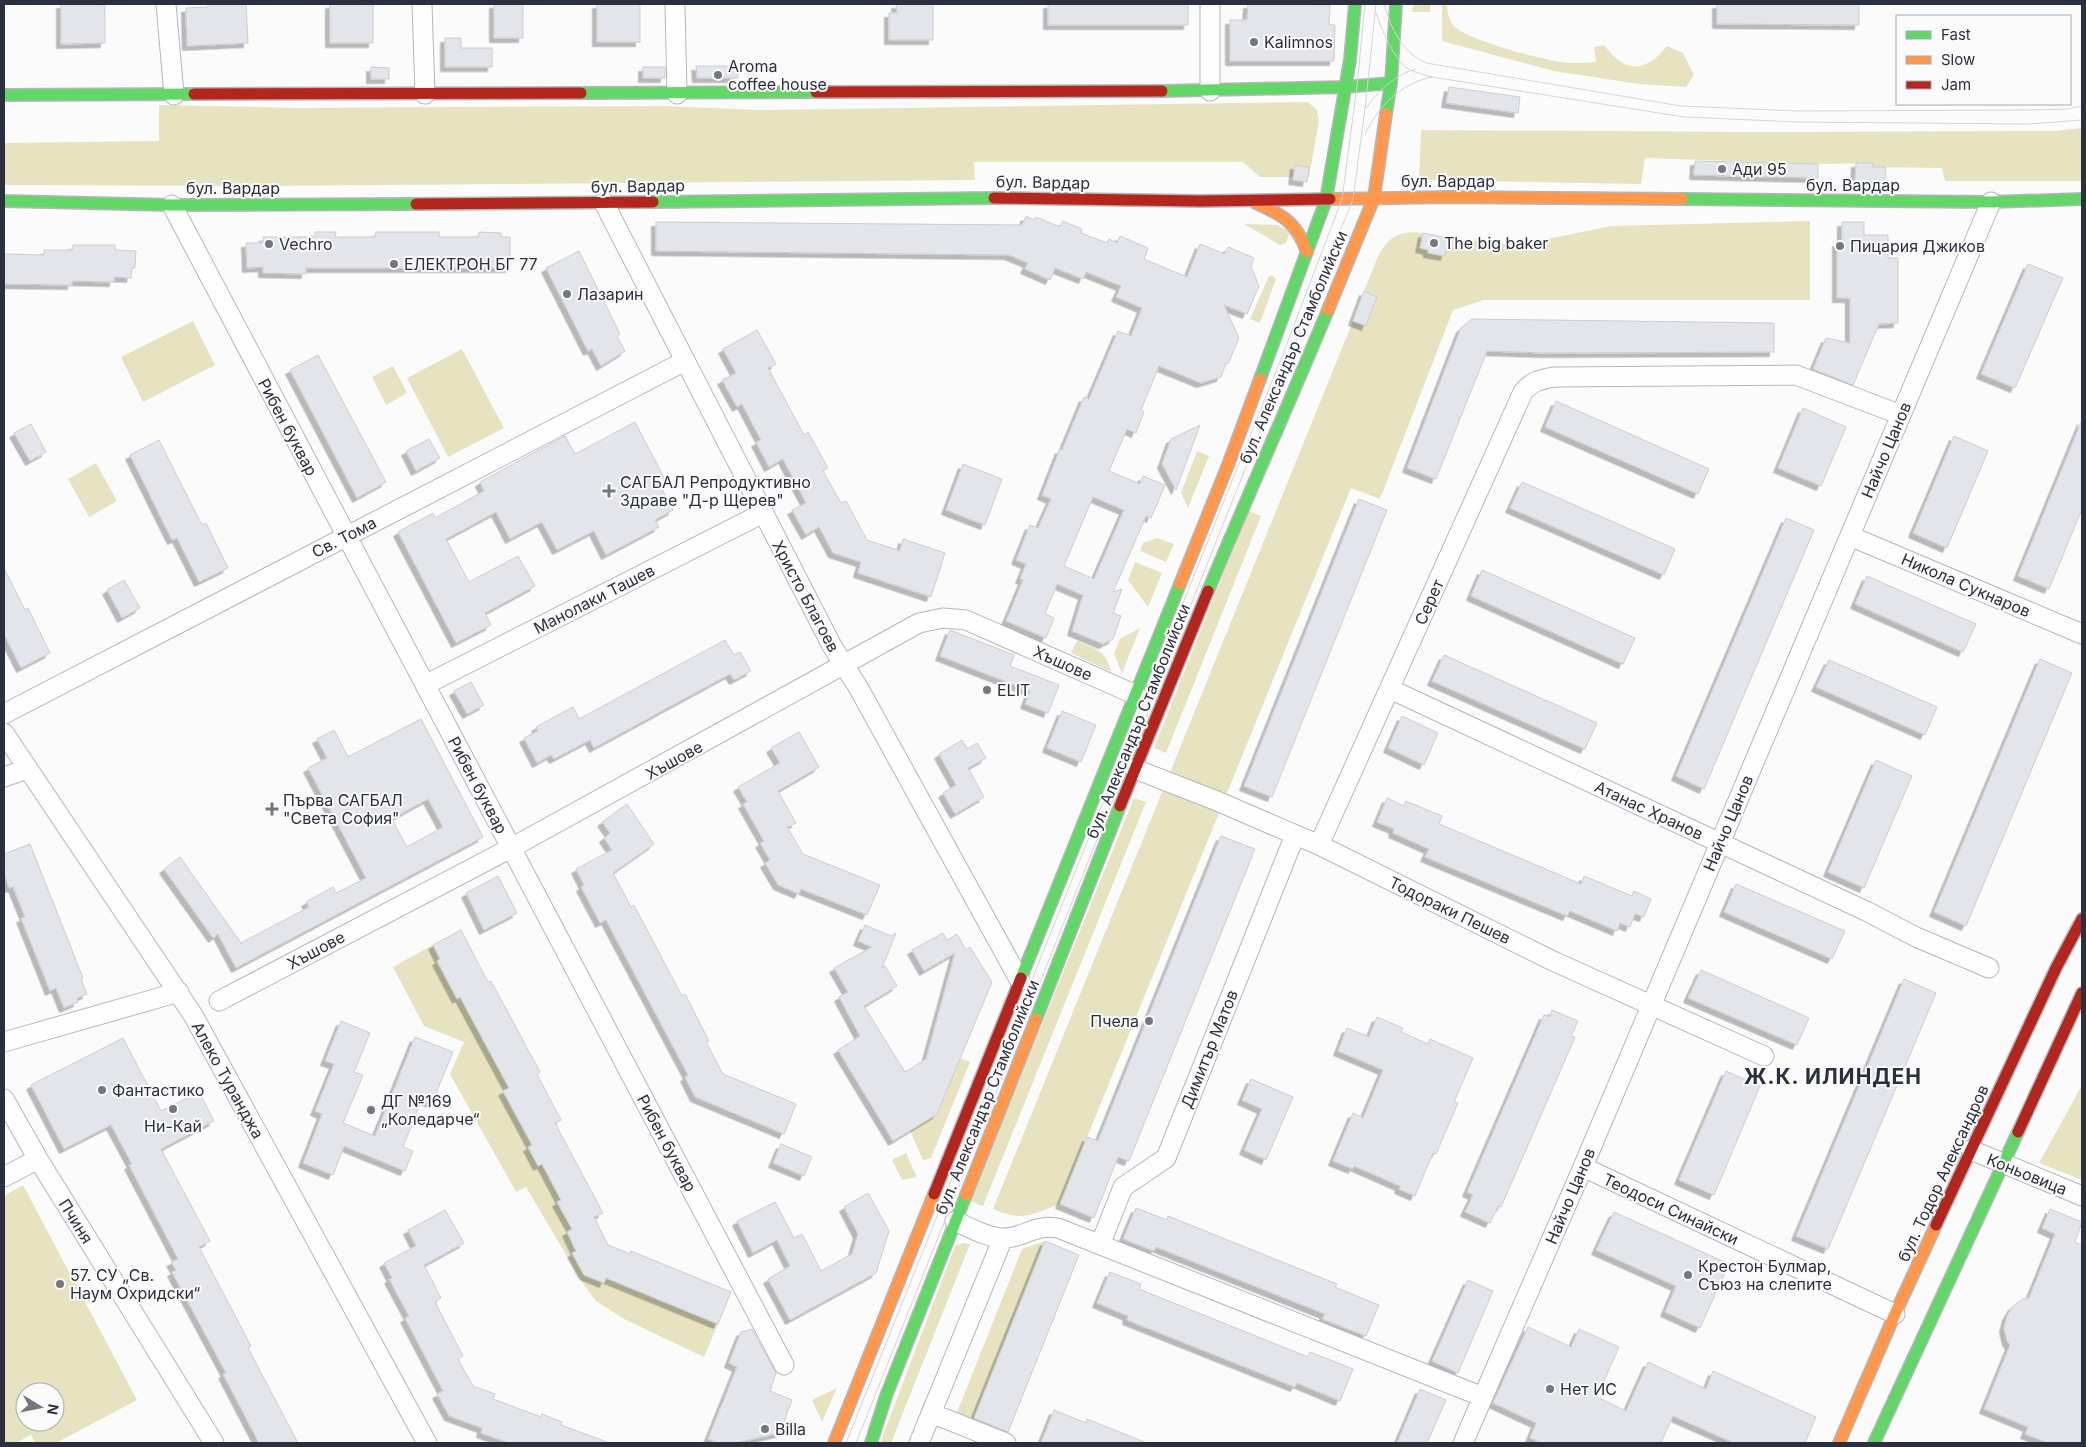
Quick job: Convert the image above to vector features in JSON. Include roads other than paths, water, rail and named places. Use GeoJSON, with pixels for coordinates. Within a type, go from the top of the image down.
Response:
{"type":"FeatureCollection","features":[{"type":"Feature","properties":{"kind":"street"},"geometry":{"type":"LineString","coordinates":[[166,4],[174,95]]}},
{"type":"Feature","properties":{"kind":"street"},"geometry":{"type":"LineString","coordinates":[[422,4],[425,94]]}},
{"type":"Feature","properties":{"kind":"street"},"geometry":{"type":"LineString","coordinates":[[675,4],[677,94]]}},
{"type":"Feature","properties":{"kind":"street"},"geometry":{"type":"LineString","coordinates":[[1210,4],[1210,91]]}},
{"type":"Feature","properties":{"kind":"street","name":"бул. Александър Стамболийски"},"geometry":{"type":"LineString","coordinates":[[834,1443],[1228,465],[1326,200],[1352,42],[1354,4]]}},
{"type":"Feature","properties":{"kind":"street","name":"бул. Александър Стамболийски"},"geometry":{"type":"LineString","coordinates":[[871,1443],[886,1396],[954,1221],[1135,769],[1257,472],[1297,384],[1374,198],[1391,83],[1396,4]]}},
{"type":"Feature","properties":{"kind":"street"},"geometry":{"type":"LineString","coordinates":[[4,95],[1210,91],[1345,87],[1391,83]]}},
{"type":"Feature","properties":{"kind":"street","name":"бул. Вардар"},"geometry":{"type":"LineString","coordinates":[[4,201],[172,205],[604,203],[1008,198],[1326,200],[1451,197],[1991,202],[2082,199]]}},
{"type":"Feature","properties":{"kind":"street"},"geometry":{"type":"LineString","coordinates":[[1251,200],[1281,214],[1294,225],[1303,238],[1307,252]]}},
{"type":"Feature","properties":{"kind":"street","name":"Найчо Цанов"},"geometry":{"type":"LineString","coordinates":[[1463,1443],[1583,1167],[1991,202]]}},
{"type":"Feature","properties":{"kind":"street","name":"Христо Благоев"},"geometry":{"type":"LineString","coordinates":[[604,203],[832,646],[858,687],[1020,982]]}},
{"type":"Feature","properties":{"kind":"street","name":"Рибен буквар"},"geometry":{"type":"LineString","coordinates":[[172,205],[784,1365]]}},
{"type":"Feature","properties":{"kind":"street","name":"Св. Тома"},"geometry":{"type":"LineString","coordinates":[[4,714],[685,361]]}},
{"type":"Feature","properties":{"kind":"street","name":"Серет"},"geometry":{"type":"LineString","coordinates":[[1319,845],[1523,392],[1530,384],[1540,379],[1555,377],[1796,375],[1901,415]]}},
{"type":"Feature","properties":{"kind":"street","name":"Манолаки Ташев"},"geometry":{"type":"LineString","coordinates":[[424,685],[763,513]]}},
{"type":"Feature","properties":{"kind":"street","name":"Никола Сукнаров"},"geometry":{"type":"LineString","coordinates":[[1850,536],[2082,634]]}},
{"type":"Feature","properties":{"kind":"street","name":"Хъшове"},"geometry":{"type":"LineString","coordinates":[[219,1001],[511,848],[919,623],[943,618],[966,620],[1136,695]]}},
{"type":"Feature","properties":{"kind":"street","name":"Атанас Хранов"},"geometry":{"type":"LineString","coordinates":[[1390,689],[1916,936],[1989,968]]}},
{"type":"Feature","properties":{"kind":"street","name":"Алеко Туранджа"},"geometry":{"type":"LineString","coordinates":[[4,733],[179,992],[427,1443]]}},
{"type":"Feature","properties":{"kind":"street"},"geometry":{"type":"LineString","coordinates":[[4,777],[27,769]]}},
{"type":"Feature","properties":{"kind":"street","name":"Тодораки Пешев"},"geometry":{"type":"LineString","coordinates":[[1135,769],[1217,801],[1319,845],[1553,960],[1764,1056]]}},
{"type":"Feature","properties":{"kind":"street","name":"Димитър Матов"},"geometry":{"type":"LineString","coordinates":[[1100,1245],[1123,1186],[1166,1158],[1295,835]]}},
{"type":"Feature","properties":{"kind":"street","name":"бул. Тодор Александров"},"geometry":{"type":"LineString","coordinates":[[1839,1443],[1895,1314],[1971,1150],[2056,968],[2082,919]]}},
{"type":"Feature","properties":{"kind":"street"},"geometry":{"type":"LineString","coordinates":[[4,1042],[179,992]]}},
{"type":"Feature","properties":{"kind":"street"},"geometry":{"type":"LineString","coordinates":[[1874,1443],[2082,993]]}},
{"type":"Feature","properties":{"kind":"street","name":"Пчиня"},"geometry":{"type":"LineString","coordinates":[[4,1099],[38,1159],[214,1443]]}},
{"type":"Feature","properties":{"kind":"street","name":"Коньовица"},"geometry":{"type":"LineString","coordinates":[[1971,1150],[2082,1196]]}},
{"type":"Feature","properties":{"kind":"street"},"geometry":{"type":"LineString","coordinates":[[4,1177],[38,1159]]}},
{"type":"Feature","properties":{"kind":"street","name":"Теодоси Синайски"},"geometry":{"type":"LineString","coordinates":[[1583,1167],[1895,1314]]}},
{"type":"Feature","properties":{"kind":"street"},"geometry":{"type":"LineString","coordinates":[[954,1221],[991,1236],[1003,1238],[1047,1226],[1058,1228],[1483,1398]]}},
{"type":"Feature","properties":{"kind":"street"},"geometry":{"type":"LineString","coordinates":[[919,1443],[1003,1238]]}},
{"type":"Feature","properties":{"kind":"street"},"geometry":{"type":"LineString","coordinates":[[931,1413],[1006,1443]]}},
{"type":"Feature","properties":{"kind":"tram line"},"geometry":{"type":"LineString","coordinates":[[846,1443],[1285,349],[1342,199],[1357,86],[1365,4]]}},
{"type":"Feature","properties":{"kind":"tram line"},"geometry":{"type":"LineString","coordinates":[[856,1443],[1353,199],[1376,4]]}},
{"type":"Feature","properties":{"kind":"tram line"},"geometry":{"type":"LineString","coordinates":[[1384,4],[1390,22],[1399,39],[1410,53],[1426,63],[1681,106],[1798,111],[2028,110],[2068,109],[2082,106]]}},
{"type":"Feature","properties":{"kind":"tram line"},"geometry":{"type":"LineString","coordinates":[[1376,13],[1385,36],[1399,60],[1404,66],[1415,72],[1432,77],[1684,117],[1798,122],[2028,124],[2082,120]]}},
{"type":"Feature","properties":{"kind":"tram line"},"geometry":{"type":"LineString","coordinates":[[1366,108],[1388,84],[1401,75],[1416,69]]}},
{"type":"Feature","properties":{"kind":"tram line"},"geometry":{"type":"LineString","coordinates":[[1365,135],[1376,115],[1391,98],[1410,85],[1432,77]]}},
{"type":"Feature","properties":{"kind":"place","name":"Kalimnos"},"geometry":{"type":"Point","coordinates":[1254,42]}},
{"type":"Feature","properties":{"kind":"place","name":"Aroma coffee house"},"geometry":{"type":"Point","coordinates":[718,75]}},
{"type":"Feature","properties":{"kind":"place","name":"Ади 95"},"geometry":{"type":"Point","coordinates":[1722,169]}},
{"type":"Feature","properties":{"kind":"place","name":"The big baker"},"geometry":{"type":"Point","coordinates":[1434,243]}},
{"type":"Feature","properties":{"kind":"place","name":"Vechro"},"geometry":{"type":"Point","coordinates":[269,244]}},
{"type":"Feature","properties":{"kind":"place","name":"Пицария Джиков"},"geometry":{"type":"Point","coordinates":[1840,246]}},
{"type":"Feature","properties":{"kind":"place","name":"ЕЛЕКТРОН БГ 77"},"geometry":{"type":"Point","coordinates":[394,264]}},
{"type":"Feature","properties":{"kind":"place","name":"Лазарин"},"geometry":{"type":"Point","coordinates":[567,294]}},
{"type":"Feature","properties":{"kind":"place","name":"САГБАЛ Репродуктивно Здраве \"Д-р Щерев\""},"geometry":{"type":"Point","coordinates":[609,491]}},
{"type":"Feature","properties":{"kind":"place","name":"ELIT"},"geometry":{"type":"Point","coordinates":[987,690]}},
{"type":"Feature","properties":{"kind":"place","name":"Първа САГБАЛ \"Света София\""},"geometry":{"type":"Point","coordinates":[272,809]}},
{"type":"Feature","properties":{"kind":"place","name":"Пчела"},"geometry":{"type":"Point","coordinates":[1149,1021]}},
{"type":"Feature","properties":{"kind":"place","name":"Фантастико"},"geometry":{"type":"Point","coordinates":[102,1090]}},
{"type":"Feature","properties":{"kind":"place","name":"Ни-Кай"},"geometry":{"type":"Point","coordinates":[173,1109]}},
{"type":"Feature","properties":{"kind":"place","name":"ДГ №169 „Коледарче“"},"geometry":{"type":"Point","coordinates":[371,1110]}},
{"type":"Feature","properties":{"kind":"place","name":"Крестон Булмар, Съюз на слепите"},"geometry":{"type":"Point","coordinates":[1688,1275]}},
{"type":"Feature","properties":{"kind":"place","name":"57. СУ „Св. Наум Охридски“"},"geometry":{"type":"Point","coordinates":[60,1284]}},
{"type":"Feature","properties":{"kind":"place","name":"Нет ИС"},"geometry":{"type":"Point","coordinates":[1550,1389]}},
{"type":"Feature","properties":{"kind":"place","name":"Billa"},"geometry":{"type":"Point","coordinates":[765,1429]}},
{"type":"Feature","properties":{"kind":"district","name":"Ж.К. ИЛИНДЕН"},"geometry":{"type":"Point","coordinates":[1833,1077]}}]}
